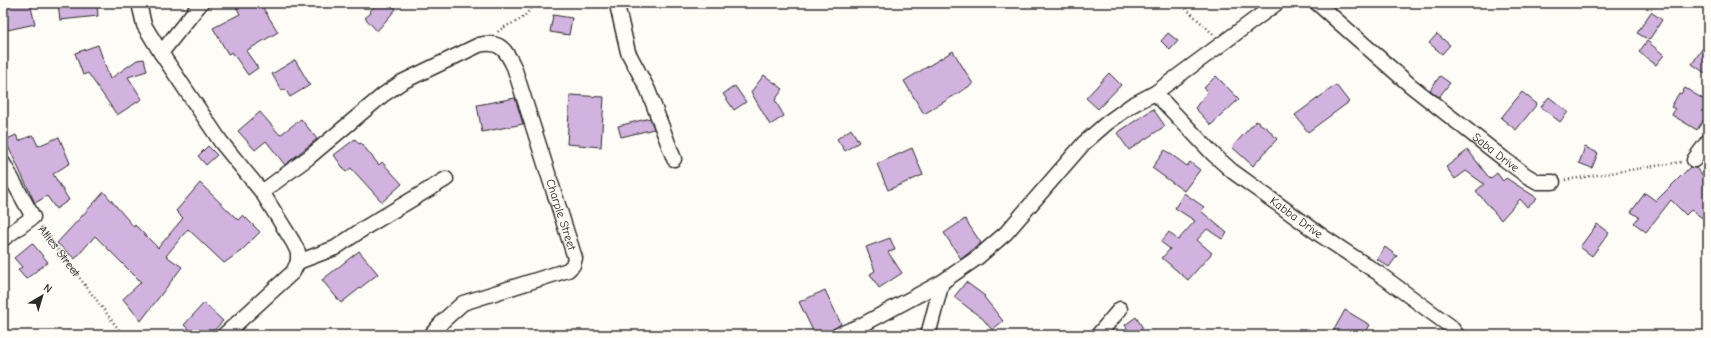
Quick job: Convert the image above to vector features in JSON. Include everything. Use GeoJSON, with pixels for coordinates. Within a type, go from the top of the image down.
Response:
{"type":"FeatureCollection","features":[{"type":"Feature","properties":{"kind":"street"},"geometry":{"type":"LineString","coordinates":[[139,3],[144,24],[161,53],[221,142],[262,192],[298,252],[298,262],[293,272],[224,335]]}},
{"type":"Feature","properties":{"kind":"street"},"geometry":{"type":"LineString","coordinates":[[161,53],[202,3]]}},
{"type":"Feature","properties":{"kind":"street"},"geometry":{"type":"LineString","coordinates":[[620,3],[618,9],[628,52],[648,90],[674,159]]}},
{"type":"Feature","properties":{"kind":"street"},"geometry":{"type":"LineString","coordinates":[[838,335],[862,325],[942,282],[977,258],[1006,233],[1084,143],[1107,123],[1155,93],[1222,42],[1277,3]]}},
{"type":"Feature","properties":{"kind":"street","name":"Saba Drive"},"geometry":{"type":"LineString","coordinates":[[1317,3],[1410,85],[1515,168],[1538,182],[1553,182]]}},
{"type":"Feature","properties":{"kind":"street"},"geometry":{"type":"LineString","coordinates":[[262,192],[308,158],[383,95],[402,82],[479,45],[489,43]]}},
{"type":"Feature","properties":{"kind":"street","name":"Charple Street"},"geometry":{"type":"LineString","coordinates":[[431,335],[462,302],[568,270],[573,265],[575,258],[514,68],[508,54],[498,45],[489,43]]}},
{"type":"Feature","properties":{"kind":"street","name":"Kabba Drive"},"geometry":{"type":"LineString","coordinates":[[1155,93],[1213,154],[1232,171],[1378,273],[1453,330]]}},
{"type":"Feature","properties":{"kind":"street"},"geometry":{"type":"LineString","coordinates":[[1694,160],[1708,140]]}},
{"type":"Feature","properties":{"kind":"street","name":"Allies Street"},"geometry":{"type":"LineString","coordinates":[[3,163],[33,217]]}},
{"type":"Feature","properties":{"kind":"street"},"geometry":{"type":"LineString","coordinates":[[298,262],[335,248],[366,227],[446,179]]}},
{"type":"Feature","properties":{"kind":"street"},"geometry":{"type":"LineString","coordinates":[[3,239],[33,217]]}},
{"type":"Feature","properties":{"kind":"street"},"geometry":{"type":"LineString","coordinates":[[928,335],[942,282]]}},
{"type":"Feature","properties":{"kind":"street"},"geometry":{"type":"LineString","coordinates":[[1098,335],[1120,309]]}},
{"type":"Feature","properties":{"kind":"path"},"geometry":{"type":"LineString","coordinates":[[489,43],[502,27],[523,17],[536,3]]}},
{"type":"Feature","properties":{"kind":"path"},"geometry":{"type":"LineString","coordinates":[[1180,3],[1222,42]]}},
{"type":"Feature","properties":{"kind":"path"},"geometry":{"type":"LineString","coordinates":[[1553,182],[1694,160]]}},
{"type":"Feature","properties":{"kind":"path","name":"Allies Street"},"geometry":{"type":"LineString","coordinates":[[33,217],[123,335]]}},
{"type":"Feature","properties":{"kind":"building"},"geometry":{"type":"Polygon","coordinates":[[[17,3],[30,3],[35,24],[3,31],[3,6],[17,3]]]}},
{"type":"Feature","properties":{"kind":"building"},"geometry":{"type":"Polygon","coordinates":[[[58,3],[97,3],[98,16],[60,20],[58,3]]]}},
{"type":"Feature","properties":{"kind":"building"},"geometry":{"type":"Polygon","coordinates":[[[234,3],[260,3],[278,32],[246,51],[258,68],[248,75],[232,52],[228,54],[213,28],[240,14],[234,3]]]}},
{"type":"Feature","properties":{"kind":"building"},"geometry":{"type":"Polygon","coordinates":[[[378,3],[390,3],[396,9],[377,31],[365,18],[371,13],[370,11],[378,3]]]}},
{"type":"Feature","properties":{"kind":"building"},"geometry":{"type":"Polygon","coordinates":[[[1651,12],[1662,20],[1649,40],[1637,33],[1651,12]]]}},
{"type":"Feature","properties":{"kind":"building"},"geometry":{"type":"Polygon","coordinates":[[[553,15],[572,18],[569,35],[550,32],[553,15]]]}},
{"type":"Feature","properties":{"kind":"building"},"geometry":{"type":"Polygon","coordinates":[[[1168,33],[1178,41],[1170,50],[1161,41],[1168,33]]]}},
{"type":"Feature","properties":{"kind":"building"},"geometry":{"type":"Polygon","coordinates":[[[1437,34],[1450,45],[1442,54],[1429,43],[1437,34]]]}},
{"type":"Feature","properties":{"kind":"building"},"geometry":{"type":"Polygon","coordinates":[[[1708,40],[1708,75],[1692,64],[1708,40]]]}},
{"type":"Feature","properties":{"kind":"building"},"geometry":{"type":"Polygon","coordinates":[[[1647,41],[1664,55],[1656,65],[1639,52],[1647,41]]]}},
{"type":"Feature","properties":{"kind":"building"},"geometry":{"type":"Polygon","coordinates":[[[98,45],[110,79],[137,60],[144,59],[147,71],[128,77],[142,99],[117,115],[88,73],[83,75],[75,53],[98,45]]]}},
{"type":"Feature","properties":{"kind":"building"},"geometry":{"type":"Polygon","coordinates":[[[953,51],[973,84],[924,114],[904,81],[953,51]]]}},
{"type":"Feature","properties":{"kind":"building"},"geometry":{"type":"Polygon","coordinates":[[[295,60],[310,85],[290,97],[285,89],[282,91],[272,74],[295,60]]]}},
{"type":"Feature","properties":{"kind":"building"},"geometry":{"type":"Polygon","coordinates":[[[1109,73],[1121,85],[1098,109],[1086,98],[1109,73]]]}},
{"type":"Feature","properties":{"kind":"building"},"geometry":{"type":"Polygon","coordinates":[[[764,75],[783,89],[775,100],[784,116],[770,125],[751,92],[764,75]]]}},
{"type":"Feature","properties":{"kind":"building"},"geometry":{"type":"Polygon","coordinates":[[[1216,76],[1239,99],[1211,125],[1195,108],[1208,91],[1204,88],[1216,76]]]}},
{"type":"Feature","properties":{"kind":"building"},"geometry":{"type":"Polygon","coordinates":[[[1440,76],[1450,83],[1439,97],[1430,90],[1440,76]]]}},
{"type":"Feature","properties":{"kind":"building"},"geometry":{"type":"Polygon","coordinates":[[[1336,85],[1349,102],[1308,132],[1295,115],[1336,85]]]}},
{"type":"Feature","properties":{"kind":"building"},"geometry":{"type":"Polygon","coordinates":[[[735,86],[746,102],[734,110],[723,94],[735,86]]]}},
{"type":"Feature","properties":{"kind":"building"},"geometry":{"type":"Polygon","coordinates":[[[1685,88],[1708,102],[1708,113],[1697,130],[1672,115],[1675,109],[1671,107],[1679,93],[1681,94],[1685,88]]]}},
{"type":"Feature","properties":{"kind":"building"},"geometry":{"type":"Polygon","coordinates":[[[1522,92],[1537,104],[1516,130],[1501,118],[1522,92]]]}},
{"type":"Feature","properties":{"kind":"building"},"geometry":{"type":"Polygon","coordinates":[[[570,95],[604,97],[601,147],[567,144],[570,95]]]}},
{"type":"Feature","properties":{"kind":"building"},"geometry":{"type":"Polygon","coordinates":[[[1549,97],[1568,112],[1560,122],[1541,107],[1549,97]]]}},
{"type":"Feature","properties":{"kind":"building"},"geometry":{"type":"Polygon","coordinates":[[[515,98],[523,124],[482,132],[477,105],[515,98]]]}},
{"type":"Feature","properties":{"kind":"building"},"geometry":{"type":"Polygon","coordinates":[[[1153,109],[1165,126],[1129,150],[1117,133],[1153,109]]]}},
{"type":"Feature","properties":{"kind":"building"},"geometry":{"type":"Polygon","coordinates":[[[260,112],[280,135],[301,119],[317,139],[285,165],[266,141],[255,150],[238,131],[260,112]]]}},
{"type":"Feature","properties":{"kind":"building"},"geometry":{"type":"Polygon","coordinates":[[[650,118],[654,129],[621,137],[618,126],[650,118]]]}},
{"type":"Feature","properties":{"kind":"building"},"geometry":{"type":"Polygon","coordinates":[[[1256,121],[1268,129],[1277,139],[1253,166],[1232,147],[1256,121]]]}},
{"type":"Feature","properties":{"kind":"building"},"geometry":{"type":"Polygon","coordinates":[[[851,129],[859,142],[845,151],[837,139],[851,129]]]}},
{"type":"Feature","properties":{"kind":"building"},"geometry":{"type":"Polygon","coordinates":[[[16,135],[19,141],[33,135],[38,146],[59,137],[70,163],[53,174],[69,200],[56,209],[47,196],[35,203],[5,140],[16,135]]]}},
{"type":"Feature","properties":{"kind":"building"},"geometry":{"type":"Polygon","coordinates":[[[355,139],[359,144],[361,143],[379,165],[382,162],[402,184],[382,202],[351,168],[346,172],[334,155],[355,139]]]}},
{"type":"Feature","properties":{"kind":"building"},"geometry":{"type":"Polygon","coordinates":[[[208,146],[217,155],[206,165],[198,156],[208,146]]]}},
{"type":"Feature","properties":{"kind":"building"},"geometry":{"type":"Polygon","coordinates":[[[1585,147],[1598,153],[1592,168],[1579,163],[1585,147]]]}},
{"type":"Feature","properties":{"kind":"building"},"geometry":{"type":"Polygon","coordinates":[[[912,148],[923,175],[888,190],[877,164],[912,148]]]}},
{"type":"Feature","properties":{"kind":"building"},"geometry":{"type":"Polygon","coordinates":[[[1165,150],[1187,166],[1190,162],[1200,170],[1184,191],[1152,168],[1165,150]]]}},
{"type":"Feature","properties":{"kind":"building"},"geometry":{"type":"Polygon","coordinates":[[[1468,150],[1490,179],[1497,173],[1503,181],[1506,178],[1537,198],[1527,207],[1520,199],[1501,220],[1476,191],[1484,184],[1466,171],[1455,179],[1446,167],[1468,150]]]}},
{"type":"Feature","properties":{"kind":"building"},"geometry":{"type":"Polygon","coordinates":[[[1690,167],[1696,168],[1708,181],[1708,222],[1691,210],[1686,215],[1671,200],[1646,232],[1634,223],[1639,217],[1631,212],[1645,193],[1656,201],[1690,167]]]}},
{"type":"Feature","properties":{"kind":"building"},"geometry":{"type":"Polygon","coordinates":[[[200,183],[238,220],[243,215],[260,232],[241,251],[224,263],[188,229],[166,256],[182,267],[141,321],[123,299],[141,282],[95,236],[75,259],[57,243],[104,192],[134,227],[135,225],[158,248],[183,218],[176,211],[200,183]]]}},
{"type":"Feature","properties":{"kind":"building"},"geometry":{"type":"Polygon","coordinates":[[[1184,193],[1204,207],[1201,211],[1227,233],[1222,239],[1207,229],[1197,240],[1212,253],[1188,280],[1162,258],[1170,249],[1161,242],[1169,232],[1178,240],[1195,221],[1175,208],[1184,193]]]}},
{"type":"Feature","properties":{"kind":"building"},"geometry":{"type":"Polygon","coordinates":[[[965,219],[981,243],[961,259],[944,233],[965,219]]]}},
{"type":"Feature","properties":{"kind":"building"},"geometry":{"type":"Polygon","coordinates":[[[1597,224],[1609,233],[1592,256],[1580,247],[1597,224]]]}},
{"type":"Feature","properties":{"kind":"building"},"geometry":{"type":"Polygon","coordinates":[[[890,238],[895,250],[888,252],[902,273],[879,288],[870,274],[875,271],[866,247],[890,238]]]}},
{"type":"Feature","properties":{"kind":"building"},"geometry":{"type":"Polygon","coordinates":[[[32,243],[48,262],[26,279],[18,270],[22,267],[14,258],[32,243]]]}},
{"type":"Feature","properties":{"kind":"building"},"geometry":{"type":"Polygon","coordinates":[[[1385,247],[1397,256],[1389,267],[1377,259],[1385,247]]]}},
{"type":"Feature","properties":{"kind":"building"},"geometry":{"type":"Polygon","coordinates":[[[359,251],[378,274],[341,303],[322,280],[359,251]]]}},
{"type":"Feature","properties":{"kind":"building"},"geometry":{"type":"Polygon","coordinates":[[[966,282],[985,296],[984,297],[1003,321],[992,330],[983,319],[954,297],[966,282]]]}},
{"type":"Feature","properties":{"kind":"building"},"geometry":{"type":"Polygon","coordinates":[[[825,290],[841,324],[832,330],[830,335],[815,335],[799,302],[825,290]]]}},
{"type":"Feature","properties":{"kind":"building"},"geometry":{"type":"Polygon","coordinates":[[[204,303],[223,321],[210,335],[195,335],[184,325],[204,303]]]}},
{"type":"Feature","properties":{"kind":"building"},"geometry":{"type":"Polygon","coordinates":[[[1345,310],[1370,325],[1364,335],[1331,335],[1345,310]]]}},
{"type":"Feature","properties":{"kind":"building"},"geometry":{"type":"Polygon","coordinates":[[[1136,317],[1143,328],[1131,335],[1125,325],[1136,317]]]}}]}
